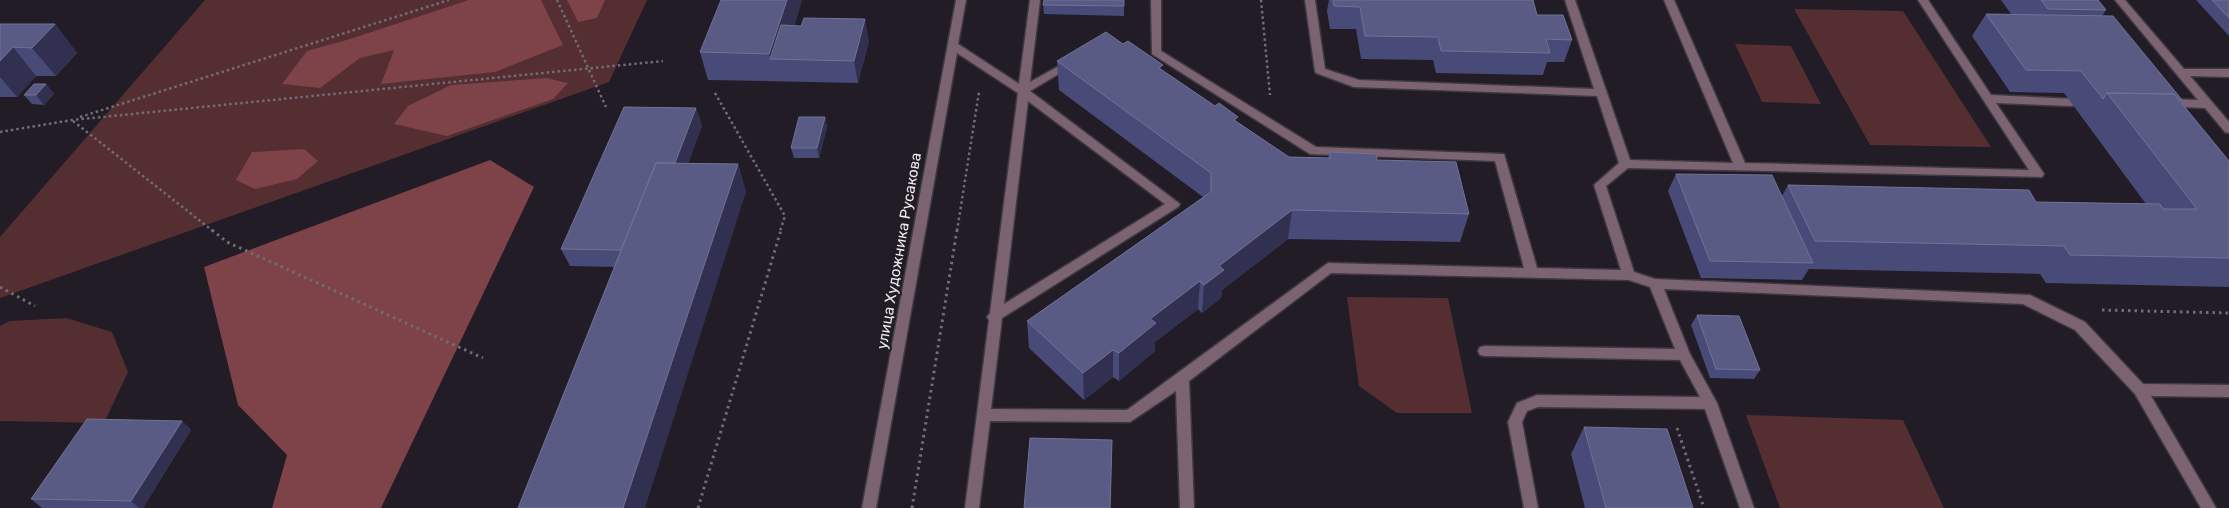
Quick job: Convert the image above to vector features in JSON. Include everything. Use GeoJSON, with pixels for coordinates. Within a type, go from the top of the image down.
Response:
{"type":"FeatureCollection","features":[{"type":"Feature","properties":{"kind":"street","name":"улица Художника Русакова"},"geometry":{"type":"LineString","coordinates":[[869,508],[961,0]]}},
{"type":"Feature","properties":{"kind":"street"},"geometry":{"type":"LineString","coordinates":[[972,508],[1022,91],[1035,0]]}},
{"type":"Feature","properties":{"kind":"street"},"geometry":{"type":"LineString","coordinates":[[1156,0],[1152,52],[1314,151],[1500,157],[1532,273]]}},
{"type":"Feature","properties":{"kind":"street"},"geometry":{"type":"LineString","coordinates":[[1310,0],[1320,71],[1358,84],[1602,94]]}},
{"type":"Feature","properties":{"kind":"street"},"geometry":{"type":"LineString","coordinates":[[1570,0],[1625,164]]}},
{"type":"Feature","properties":{"kind":"street"},"geometry":{"type":"LineString","coordinates":[[1669,0],[1741,167]]}},
{"type":"Feature","properties":{"kind":"street"},"geometry":{"type":"LineString","coordinates":[[1629,276],[1600,185],[1625,164],[2038,174],[1924,0]]}},
{"type":"Feature","properties":{"kind":"street"},"geometry":{"type":"LineString","coordinates":[[2120,0],[2229,129]]}},
{"type":"Feature","properties":{"kind":"street"},"geometry":{"type":"LineString","coordinates":[[952,45],[1022,91],[1174,204],[994,317]]}},
{"type":"Feature","properties":{"kind":"street"},"geometry":{"type":"LineString","coordinates":[[1022,91],[1079,59]]}},
{"type":"Feature","properties":{"kind":"street"},"geometry":{"type":"LineString","coordinates":[[2180,72],[2229,73]]}},
{"type":"Feature","properties":{"kind":"street"},"geometry":{"type":"LineString","coordinates":[[1988,99],[2071,102]]}},
{"type":"Feature","properties":{"kind":"street"},"geometry":{"type":"LineString","coordinates":[[2158,103],[2208,104]]}},
{"type":"Feature","properties":{"kind":"street"},"geometry":{"type":"LineString","coordinates":[[984,415],[1130,416],[1328,268],[1629,276],[1654,284],[2025,299],[2080,326],[2140,390],[2209,508]]}},
{"type":"Feature","properties":{"kind":"street"},"geometry":{"type":"LineString","coordinates":[[1654,284],[1684,355],[1710,403],[1747,508]]}},
{"type":"Feature","properties":{"kind":"street"},"geometry":{"type":"LineString","coordinates":[[1485,351],[1684,355]]}},
{"type":"Feature","properties":{"kind":"street"},"geometry":{"type":"LineString","coordinates":[[1182,379],[1187,508]]}},
{"type":"Feature","properties":{"kind":"street"},"geometry":{"type":"LineString","coordinates":[[2140,390],[2229,391]]}},
{"type":"Feature","properties":{"kind":"street"},"geometry":{"type":"LineString","coordinates":[[1531,508],[1515,422],[1522,407],[1537,401],[1710,403]]}},
{"type":"Feature","properties":{"kind":"path"},"geometry":{"type":"LineString","coordinates":[[72,120],[449,0]]}},
{"type":"Feature","properties":{"kind":"path"},"geometry":{"type":"LineString","coordinates":[[557,0],[606,107]]}},
{"type":"Feature","properties":{"kind":"path"},"geometry":{"type":"LineString","coordinates":[[1261,0],[1273,125]]}},
{"type":"Feature","properties":{"kind":"path"},"geometry":{"type":"LineString","coordinates":[[0,132],[72,120],[663,60]]}},
{"type":"Feature","properties":{"kind":"path"},"geometry":{"type":"LineString","coordinates":[[912,508],[984,66]]}},
{"type":"Feature","properties":{"kind":"path"},"geometry":{"type":"LineString","coordinates":[[698,508],[785,216],[715,93]]}},
{"type":"Feature","properties":{"kind":"path"},"geometry":{"type":"LineString","coordinates":[[72,120],[228,242],[483,358]]}},
{"type":"Feature","properties":{"kind":"path"},"geometry":{"type":"LineString","coordinates":[[0,287],[35,306]]}},
{"type":"Feature","properties":{"kind":"path"},"geometry":{"type":"LineString","coordinates":[[2093,310],[2229,314]]}},
{"type":"Feature","properties":{"kind":"path"},"geometry":{"type":"LineString","coordinates":[[1668,403],[1704,508]]}},
{"type":"Feature","properties":{"kind":"shaded area"},"geometry":{"type":"Polygon","coordinates":[[[205,0],[647,0],[609,82],[0,298],[0,237],[205,0]]]}},
{"type":"Feature","properties":{"kind":"shaded area"},"geometry":{"type":"Polygon","coordinates":[[[469,0],[541,0],[563,45],[495,72],[381,84],[394,50],[360,58],[320,88],[282,84],[307,51],[469,0]]]}},
{"type":"Feature","properties":{"kind":"shaded area"},"geometry":{"type":"Polygon","coordinates":[[[567,0],[605,0],[597,18],[578,22],[567,0]]]}},
{"type":"Feature","properties":{"kind":"shaded area"},"geometry":{"type":"Polygon","coordinates":[[[1794,9],[1903,11],[1991,147],[1870,145],[1794,9]]]}},
{"type":"Feature","properties":{"kind":"shaded area"},"geometry":{"type":"Polygon","coordinates":[[[1735,44],[1791,46],[1821,104],[1762,102],[1735,44]]]}},
{"type":"Feature","properties":{"kind":"shaded area"},"geometry":{"type":"Polygon","coordinates":[[[546,78],[568,83],[553,99],[447,136],[394,124],[408,106],[451,85],[546,78]]]}},
{"type":"Feature","properties":{"kind":"shaded area"},"geometry":{"type":"Polygon","coordinates":[[[304,149],[318,161],[297,179],[255,189],[236,180],[252,152],[304,149]]]}},
{"type":"Feature","properties":{"kind":"shaded area"},"geometry":{"type":"Polygon","coordinates":[[[490,160],[534,187],[381,508],[272,508],[287,455],[238,405],[204,267],[490,160]]]}},
{"type":"Feature","properties":{"kind":"shaded area"},"geometry":{"type":"Polygon","coordinates":[[[1347,297],[1448,298],[1472,413],[1397,413],[1359,386],[1347,297]]]}},
{"type":"Feature","properties":{"kind":"shaded area"},"geometry":{"type":"Polygon","coordinates":[[[66,318],[112,332],[128,372],[104,423],[0,421],[0,326],[9,321],[66,318]]]}},
{"type":"Feature","properties":{"kind":"shaded area"},"geometry":{"type":"Polygon","coordinates":[[[1746,415],[1903,420],[1944,508],[1780,508],[1746,415]]]}},
{"type":"Feature","properties":{"kind":"building"},"geometry":{"type":"Polygon","coordinates":[[[721,0],[787,0],[769,54],[700,52],[721,0]]]}},
{"type":"Feature","properties":{"kind":"building"},"geometry":{"type":"Polygon","coordinates":[[[1044,0],[1124,0],[1124,6],[1043,5],[1044,0]]]}},
{"type":"Feature","properties":{"kind":"building"},"geometry":{"type":"Polygon","coordinates":[[[1333,0],[1533,0],[1537,15],[1563,15],[1572,40],[1546,39],[1550,53],[1441,51],[1438,37],[1365,36],[1360,7],[1334,6],[1333,0]]]}},
{"type":"Feature","properties":{"kind":"building"},"geometry":{"type":"Polygon","coordinates":[[[2041,0],[2098,0],[2106,10],[2048,9],[2041,0]]]}},
{"type":"Feature","properties":{"kind":"building"},"geometry":{"type":"Polygon","coordinates":[[[2212,0],[2229,0],[2229,18],[2212,0]]]}},
{"type":"Feature","properties":{"kind":"building"},"geometry":{"type":"Polygon","coordinates":[[[1986,14],[2113,16],[2183,101],[2179,100],[2174,94],[2107,93],[2103,99],[2081,71],[2026,70],[1986,14]]]}},
{"type":"Feature","properties":{"kind":"building"},"geometry":{"type":"Polygon","coordinates":[[[804,18],[865,19],[854,61],[770,59],[781,25],[801,26],[804,18]]]}},
{"type":"Feature","properties":{"kind":"building"},"geometry":{"type":"Polygon","coordinates":[[[0,24],[55,24],[32,48],[13,47],[0,61],[0,24]]]}},
{"type":"Feature","properties":{"kind":"building"},"geometry":{"type":"Polygon","coordinates":[[[1106,32],[1123,44],[1128,41],[1163,65],[1159,68],[1215,106],[1219,103],[1238,117],[1234,120],[1289,157],[1331,158],[1329,152],[1376,154],[1377,160],[1456,162],[1469,214],[1292,210],[1219,266],[1224,270],[1204,285],[1200,281],[1150,319],[1156,323],[1119,353],[1113,350],[1083,373],[1027,321],[1211,192],[1211,173],[1057,61],[1106,32]]]}},
{"type":"Feature","properties":{"kind":"building"},"geometry":{"type":"Polygon","coordinates":[[[34,84],[46,84],[36,95],[24,95],[34,84]]]}},
{"type":"Feature","properties":{"kind":"building"},"geometry":{"type":"Polygon","coordinates":[[[2107,93],[2174,94],[2229,161],[2229,258],[2070,255],[2064,246],[1815,241],[1788,185],[2029,190],[2036,202],[2160,204],[2163,209],[2197,209],[2107,93]]]}},
{"type":"Feature","properties":{"kind":"building"},"geometry":{"type":"Polygon","coordinates":[[[624,107],[696,108],[675,163],[656,163],[621,250],[561,249],[624,107]]]}},
{"type":"Feature","properties":{"kind":"building"},"geometry":{"type":"Polygon","coordinates":[[[799,117],[825,117],[817,148],[791,148],[799,117]]]}},
{"type":"Feature","properties":{"kind":"building"},"geometry":{"type":"Polygon","coordinates":[[[656,163],[738,164],[623,508],[518,508],[656,163]]]}},
{"type":"Feature","properties":{"kind":"building"},"geometry":{"type":"Polygon","coordinates":[[[1676,174],[1772,175],[1813,263],[1710,261],[1676,174]]]}},
{"type":"Feature","properties":{"kind":"building"},"geometry":{"type":"Polygon","coordinates":[[[1697,315],[1739,316],[1760,370],[1716,369],[1697,315]]]}},
{"type":"Feature","properties":{"kind":"building"},"geometry":{"type":"Polygon","coordinates":[[[87,419],[182,421],[131,501],[31,499],[87,419]]]}},
{"type":"Feature","properties":{"kind":"building"},"geometry":{"type":"Polygon","coordinates":[[[1584,427],[1667,429],[1693,508],[1606,508],[1584,427]]]}},
{"type":"Feature","properties":{"kind":"building"},"geometry":{"type":"Polygon","coordinates":[[[1030,438],[1112,440],[1110,508],[1024,508],[1030,438]]]}}]}
